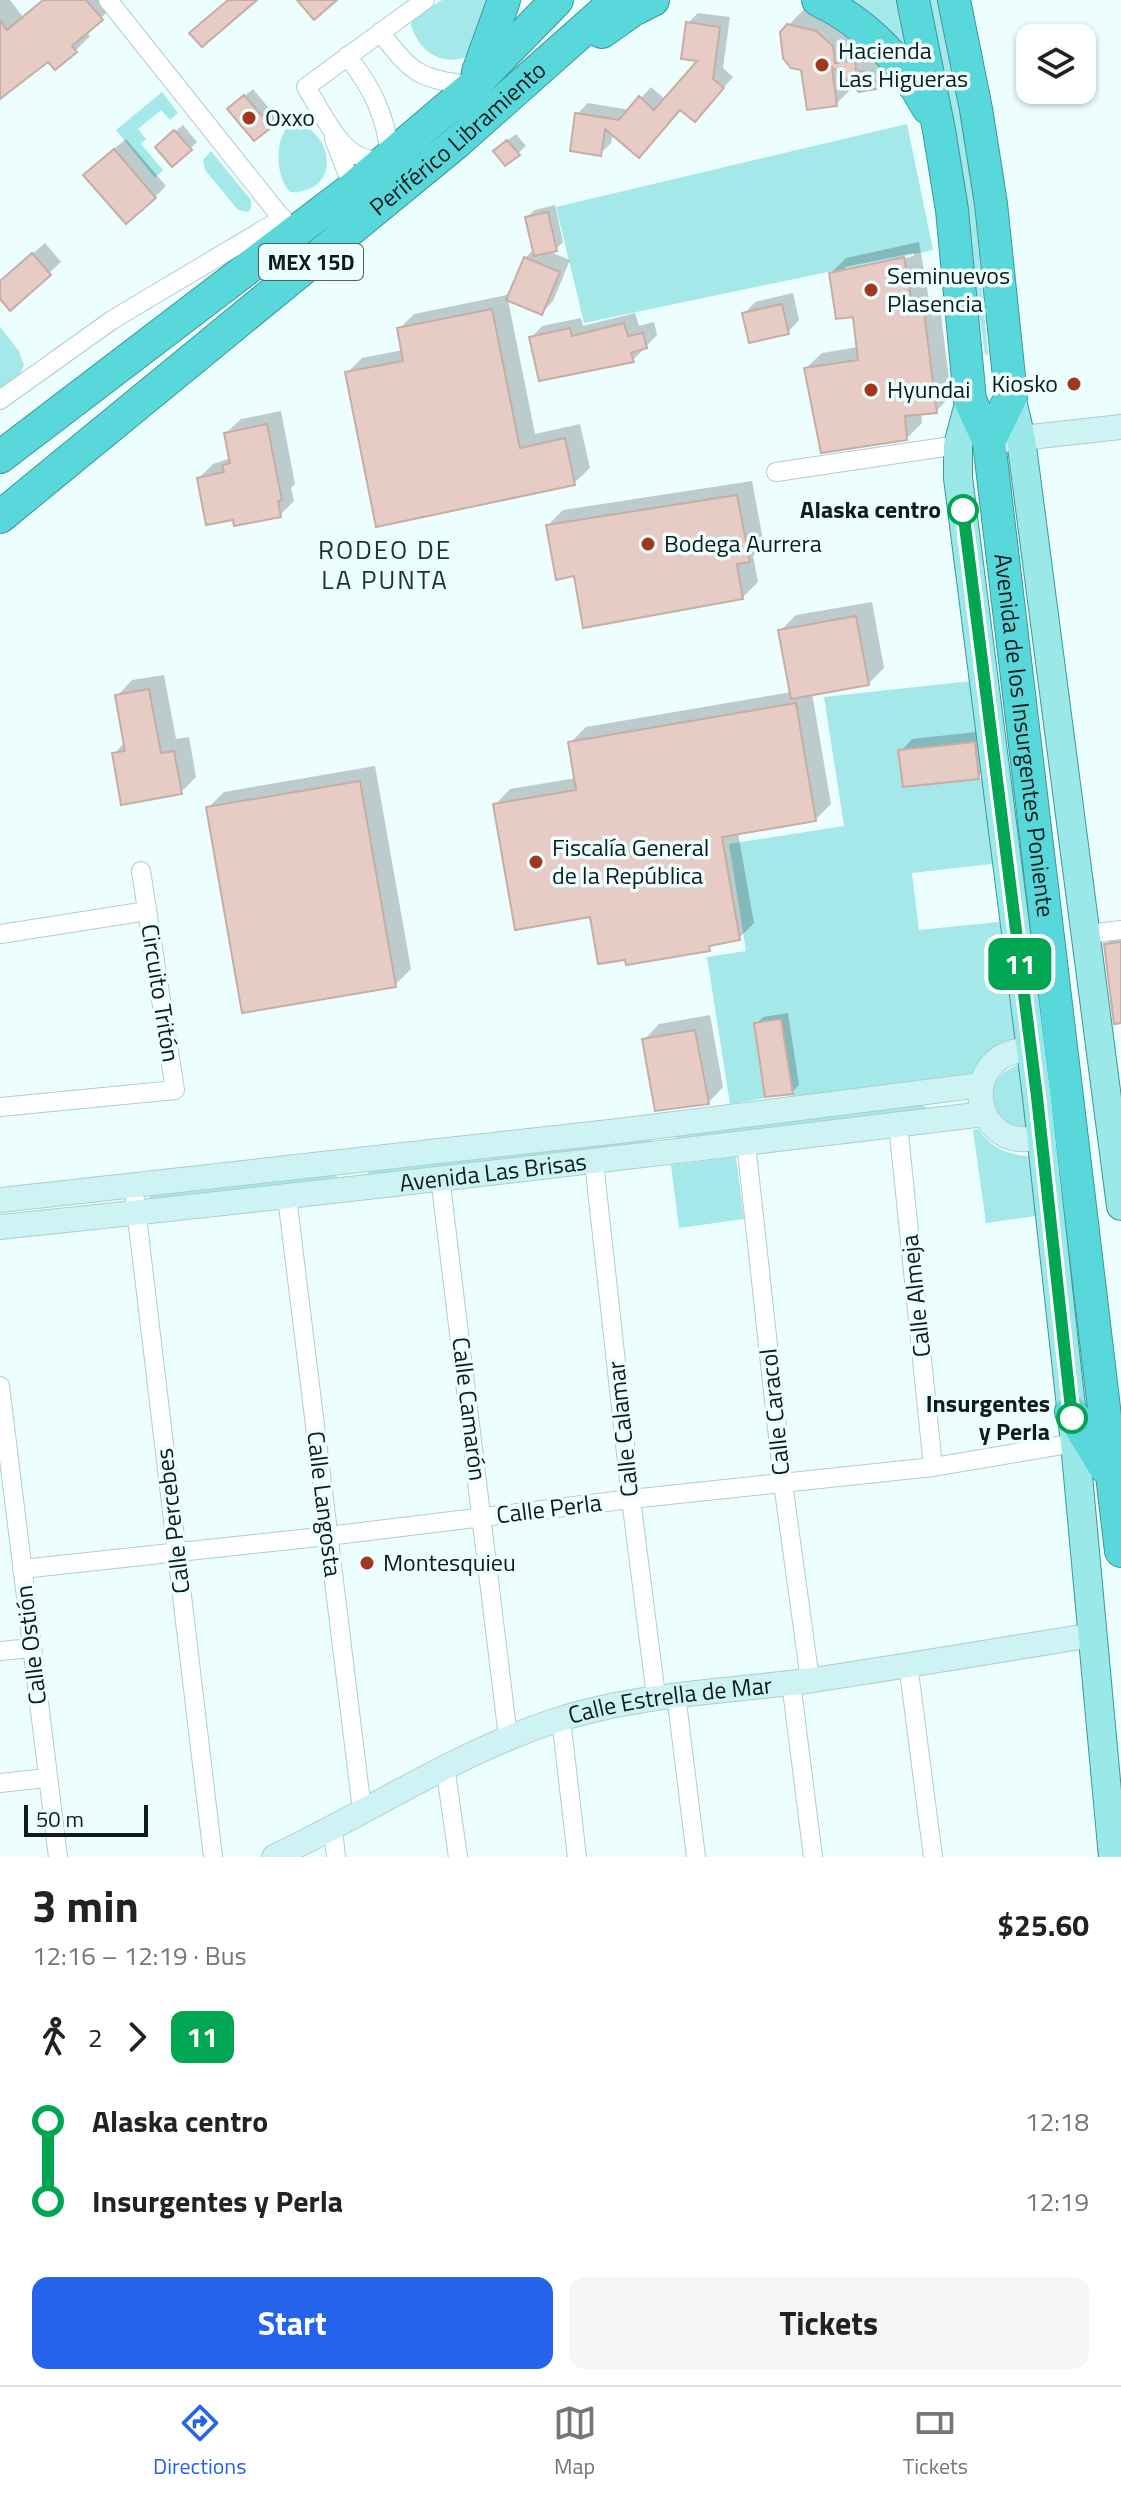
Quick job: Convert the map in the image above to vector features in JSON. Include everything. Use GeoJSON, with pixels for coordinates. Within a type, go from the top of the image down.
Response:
{"type":"FeatureCollection","features":[{"type":"Feature","properties":{"kind":"highway"},"geometry":{"type":"LineString","coordinates":[[473,86],[504,0]]}},
{"type":"Feature","properties":{"kind":"highway","name":"MEX 15D"},"geometry":{"type":"LineString","coordinates":[[0,457],[264,256],[288,225],[353,188],[473,86],[557,0]]}},
{"type":"Feature","properties":{"kind":"highway","name":"Periférico Libramiento"},"geometry":{"type":"LineString","coordinates":[[0,517],[462,137],[617,0]]}},
{"type":"Feature","properties":{"kind":"highway"},"geometry":{"type":"LineString","coordinates":[[462,137],[537,78],[633,10],[653,0]]}},
{"type":"Feature","properties":{"kind":"highway"},"geometry":{"type":"LineString","coordinates":[[818,0],[843,12],[879,43],[913,83],[939,130]]}},
{"type":"Feature","properties":{"kind":"highway","name":"Avenida de los Insurgentes Poniente"},"geometry":{"type":"LineString","coordinates":[[913,0],[952,210],[970,400],[989,442],[1121,1551]]}},
{"type":"Feature","properties":{"kind":"highway","name":"Avenida de los Insurgentes Poniente"},"geometry":{"type":"LineString","coordinates":[[954,0],[991,204],[1011,396],[989,442]]}},
{"type":"Feature","properties":{"kind":"highway"},"geometry":{"type":"LineString","coordinates":[[962,0],[976,109]]}},
{"type":"Feature","properties":{"kind":"highway"},"geometry":{"type":"LineString","coordinates":[[122,419],[178,362],[264,256],[371,198],[392,169],[390,156],[405,160],[433,147],[531,59],[567,44]]}},
{"type":"Feature","properties":{"kind":"highway"},"geometry":{"type":"LineString","coordinates":[[1073,1428],[1111,1477]]}},
{"type":"Feature","properties":{"kind":"main road","name":"Avenida de los Insurgentes Poniente"},"geometry":{"type":"LineString","coordinates":[[989,442],[1087,934],[1115,1106],[1121,1206]]}},
{"type":"Feature","properties":{"kind":"main road","name":"Avenida de los Insurgentes Poniente"},"geometry":{"type":"LineString","coordinates":[[989,442],[958,478],[1042,1139],[1073,1428],[1113,1857]]}},
{"type":"Feature","properties":{"kind":"street"},"geometry":{"type":"LineString","coordinates":[[108,0],[288,225]]}},
{"type":"Feature","properties":{"kind":"street"},"geometry":{"type":"LineString","coordinates":[[347,56],[375,95],[387,127],[390,156],[371,160],[354,153],[342,143],[306,87],[347,56],[425,0]]}},
{"type":"Feature","properties":{"kind":"street"},"geometry":{"type":"LineString","coordinates":[[380,32],[414,72],[473,86]]}},
{"type":"Feature","properties":{"kind":"street"},"geometry":{"type":"LineString","coordinates":[[323,114],[353,188]]}},
{"type":"Feature","properties":{"kind":"street"},"geometry":{"type":"LineString","coordinates":[[0,400],[112,320],[264,256]]}},
{"type":"Feature","properties":{"kind":"street"},"geometry":{"type":"LineString","coordinates":[[776,472],[1121,427]]}},
{"type":"Feature","properties":{"kind":"street","name":"Circuito Tritón"},"geometry":{"type":"LineString","coordinates":[[0,1107],[175,1090],[141,871]]}},
{"type":"Feature","properties":{"kind":"street","name":"Circuito Tritón"},"geometry":{"type":"LineString","coordinates":[[0,934],[147,911]]}},
{"type":"Feature","properties":{"kind":"street"},"geometry":{"type":"LineString","coordinates":[[1087,934],[1121,930]]}},
{"type":"Feature","properties":{"kind":"street"},"geometry":{"type":"LineString","coordinates":[[1031,1048],[1008,1053],[996,1061],[986,1072],[980,1100],[984,1114],[1004,1135],[1018,1140],[1042,1139]]}},
{"type":"Feature","properties":{"kind":"street","name":"Avenida Las Brisas"},"geometry":{"type":"LineString","coordinates":[[0,1200],[619,1131],[981,1085]]}},
{"type":"Feature","properties":{"kind":"street"},"geometry":{"type":"LineString","coordinates":[[937,1091],[940,1119]]}},
{"type":"Feature","properties":{"kind":"street","name":"Avenida Las Brisas"},"geometry":{"type":"LineString","coordinates":[[0,1227],[594,1162],[984,1114]]}},
{"type":"Feature","properties":{"kind":"street","name":"Calle Almeja"},"geometry":{"type":"LineString","coordinates":[[898,1124],[933,1467]]}},
{"type":"Feature","properties":{"kind":"street","name":"Calle Caracol"},"geometry":{"type":"LineString","coordinates":[[746,1143],[783,1483],[813,1857]]}},
{"type":"Feature","properties":{"kind":"street"},"geometry":{"type":"LineString","coordinates":[[356,1160],[359,1186]]}},
{"type":"Feature","properties":{"kind":"street","name":"Calle Calamar"},"geometry":{"type":"LineString","coordinates":[[594,1162],[631,1499],[666,1695]]}},
{"type":"Feature","properties":{"kind":"street","name":"Calle Camarón"},"geometry":{"type":"LineString","coordinates":[[440,1177],[508,1737]]}},
{"type":"Feature","properties":{"kind":"street","name":"Calle Percebes"},"geometry":{"type":"LineString","coordinates":[[134,1185],[213,1857]]}},
{"type":"Feature","properties":{"kind":"street","name":"Calle Langosta"},"geometry":{"type":"LineString","coordinates":[[287,1197],[362,1810]]}},
{"type":"Feature","properties":{"kind":"street","name":"Calle Ostión"},"geometry":{"type":"LineString","coordinates":[[0,1386],[58,1857]]}},
{"type":"Feature","properties":{"kind":"street","name":"Calle Perla"},"geometry":{"type":"LineString","coordinates":[[22,1569],[933,1467],[1073,1428]]}},
{"type":"Feature","properties":{"kind":"street","name":"Calle Estrella de Mar"},"geometry":{"type":"LineString","coordinates":[[274,1857],[333,1829],[445,1766],[508,1737],[561,1719],[666,1695],[800,1681],[1093,1635]]}},
{"type":"Feature","properties":{"kind":"street"},"geometry":{"type":"LineString","coordinates":[[0,1651],[31,1648]]}},
{"type":"Feature","properties":{"kind":"street"},"geometry":{"type":"LineString","coordinates":[[908,1664],[933,1857]]}},
{"type":"Feature","properties":{"kind":"street"},"geometry":{"type":"LineString","coordinates":[[666,1695],[696,1857]]}},
{"type":"Feature","properties":{"kind":"street"},"geometry":{"type":"LineString","coordinates":[[561,1719],[577,1857]]}},
{"type":"Feature","properties":{"kind":"street"},"geometry":{"type":"LineString","coordinates":[[445,1766],[458,1857]]}},
{"type":"Feature","properties":{"kind":"street"},"geometry":{"type":"LineString","coordinates":[[0,1783],[46,1778]]}},
{"type":"Feature","properties":{"kind":"street"},"geometry":{"type":"LineString","coordinates":[[333,1829],[336,1857]]}},
{"type":"Feature","properties":{"kind":"shaded area"},"geometry":{"type":"Polygon","coordinates":[[[442,0],[494,0],[469,56],[450,60],[433,55],[415,35],[411,25],[413,18],[442,0]]]}},
{"type":"Feature","properties":{"kind":"shaded area"},"geometry":{"type":"Polygon","coordinates":[[[841,0],[907,0],[908,66],[841,0]]]}},
{"type":"Feature","properties":{"kind":"shaded area"},"geometry":{"type":"Polygon","coordinates":[[[925,0],[941,0],[970,160],[988,354],[985,355],[973,269],[925,0]]]}},
{"type":"Feature","properties":{"kind":"shaded area"},"geometry":{"type":"Polygon","coordinates":[[[162,92],[178,113],[170,120],[161,110],[138,129],[146,139],[141,144],[163,170],[155,178],[116,130],[162,92]]]}},
{"type":"Feature","properties":{"kind":"shaded area"},"geometry":{"type":"Polygon","coordinates":[[[302,124],[314,132],[322,143],[327,166],[324,176],[316,185],[290,192],[280,170],[280,143],[286,129],[302,124]]]}},
{"type":"Feature","properties":{"kind":"shaded area"},"geometry":{"type":"Polygon","coordinates":[[[907,124],[933,250],[584,323],[556,207],[907,124]]]}},
{"type":"Feature","properties":{"kind":"shaded area"},"geometry":{"type":"Polygon","coordinates":[[[211,151],[251,200],[248,212],[238,210],[205,170],[203,160],[211,151]]]}},
{"type":"Feature","properties":{"kind":"shaded area"},"geometry":{"type":"Polygon","coordinates":[[[0,327],[19,351],[24,365],[18,378],[0,392],[0,327]]]}},
{"type":"Feature","properties":{"kind":"shaded area"},"geometry":{"type":"Polygon","coordinates":[[[980,680],[987,740],[899,750],[903,787],[991,778],[1001,863],[912,873],[919,930],[1008,921],[1021,1043],[974,1079],[793,1096],[781,1019],[754,1023],[766,1098],[730,1104],[707,957],[746,951],[729,844],[844,826],[824,697],[980,680]]]}},
{"type":"Feature","properties":{"kind":"shaded area"},"geometry":{"type":"Polygon","coordinates":[[[1023,1064],[1031,1129],[1006,1124],[992,1107],[992,1088],[997,1080],[1012,1067],[1023,1064]]]}},
{"type":"Feature","properties":{"kind":"shaded area"},"geometry":{"type":"Polygon","coordinates":[[[923,1105],[928,1109],[680,1142],[675,1138],[679,1134],[923,1105]]]}},
{"type":"Feature","properties":{"kind":"shaded area"},"geometry":{"type":"Polygon","coordinates":[[[978,1129],[989,1142],[1002,1150],[1034,1156],[1044,1215],[986,1223],[973,1130],[978,1129]]]}},
{"type":"Feature","properties":{"kind":"shaded area"},"geometry":{"type":"Polygon","coordinates":[[[647,1138],[653,1142],[371,1179],[367,1175],[370,1170],[647,1138]]]}},
{"type":"Feature","properties":{"kind":"shaded area"},"geometry":{"type":"Polygon","coordinates":[[[736,1157],[744,1219],[679,1228],[671,1165],[736,1157]]]}},
{"type":"Feature","properties":{"kind":"shaded area"},"geometry":{"type":"Polygon","coordinates":[[[335,1175],[340,1179],[147,1200],[151,1196],[335,1175]]]}},
{"type":"Feature","properties":{"kind":"building"},"geometry":{"type":"Polygon","coordinates":[[[43,0],[86,0],[103,20],[72,46],[77,52],[55,70],[48,62],[0,99],[0,20],[7,30],[43,0]]]}},
{"type":"Feature","properties":{"kind":"building"},"geometry":{"type":"Polygon","coordinates":[[[228,0],[257,0],[202,47],[189,33],[228,0]]]}},
{"type":"Feature","properties":{"kind":"building"},"geometry":{"type":"Polygon","coordinates":[[[297,0],[337,0],[314,20],[297,0]]]}},
{"type":"Feature","properties":{"kind":"building"},"geometry":{"type":"Polygon","coordinates":[[[686,22],[720,27],[713,79],[724,88],[695,122],[680,110],[639,158],[605,129],[601,156],[570,151],[575,113],[619,120],[639,96],[654,110],[697,61],[681,59],[686,22]]]}},
{"type":"Feature","properties":{"kind":"building","name":"Hacienda Las Higueras"},"geometry":{"type":"Polygon","coordinates":[[[787,24],[816,31],[833,46],[835,63],[855,60],[856,72],[865,71],[881,88],[859,92],[832,67],[837,106],[807,110],[801,70],[791,68],[783,58],[780,32],[787,24]]]}},
{"type":"Feature","properties":{"kind":"building","name":"Oxxo"},"geometry":{"type":"Polygon","coordinates":[[[244,95],[272,127],[254,141],[227,109],[244,95]]]}},
{"type":"Feature","properties":{"kind":"building"},"geometry":{"type":"Polygon","coordinates":[[[174,130],[192,150],[172,167],[155,147],[174,130]]]}},
{"type":"Feature","properties":{"kind":"building"},"geometry":{"type":"Polygon","coordinates":[[[507,140],[520,155],[505,166],[493,151],[507,140]]]}},
{"type":"Feature","properties":{"kind":"building"},"geometry":{"type":"Polygon","coordinates":[[[114,149],[156,198],[126,224],[83,175],[114,149]]]}},
{"type":"Feature","properties":{"kind":"building"},"geometry":{"type":"Polygon","coordinates":[[[548,212],[557,251],[534,256],[525,217],[548,212]]]}},
{"type":"Feature","properties":{"kind":"building"},"geometry":{"type":"Polygon","coordinates":[[[32,253],[51,275],[10,311],[0,299],[0,281],[32,253]]]}},
{"type":"Feature","properties":{"kind":"building"},"geometry":{"type":"Polygon","coordinates":[[[524,257],[560,272],[542,315],[506,300],[524,257]]]}},
{"type":"Feature","properties":{"kind":"building","name":"Hyundai"},"geometry":{"type":"Polygon","coordinates":[[[904,257],[914,314],[924,312],[937,413],[905,416],[907,440],[821,453],[804,368],[858,360],[853,317],[836,319],[829,273],[904,257]]]}},
{"type":"Feature","properties":{"kind":"building"},"geometry":{"type":"Polygon","coordinates":[[[782,304],[789,334],[749,343],[742,313],[782,304]]]}},
{"type":"Feature","properties":{"kind":"building"},"geometry":{"type":"Polygon","coordinates":[[[492,309],[520,448],[565,438],[575,485],[376,527],[345,372],[403,361],[397,328],[492,309]]]}},
{"type":"Feature","properties":{"kind":"building"},"geometry":{"type":"Polygon","coordinates":[[[624,323],[628,336],[643,333],[647,348],[631,353],[634,362],[539,381],[529,337],[570,328],[572,336],[624,323]]]}},
{"type":"Feature","properties":{"kind":"building"},"geometry":{"type":"Polygon","coordinates":[[[267,424],[282,500],[278,501],[281,517],[234,526],[233,520],[206,525],[197,478],[224,472],[222,465],[230,463],[224,433],[267,424]]]}},
{"type":"Feature","properties":{"kind":"building","name":"Bodega Aurrera"},"geometry":{"type":"Polygon","coordinates":[[[737,495],[750,562],[737,564],[743,599],[583,628],[574,576],[556,580],[546,525],[737,495]]]}},
{"type":"Feature","properties":{"kind":"building"},"geometry":{"type":"Polygon","coordinates":[[[856,616],[869,685],[791,699],[778,630],[856,616]]]}},
{"type":"Feature","properties":{"kind":"building"},"geometry":{"type":"Polygon","coordinates":[[[149,689],[161,753],[174,751],[182,794],[121,805],[112,753],[125,751],[115,695],[149,689]]]}},
{"type":"Feature","properties":{"kind":"building"},"geometry":{"type":"Polygon","coordinates":[[[796,703],[816,821],[722,837],[740,940],[709,946],[710,951],[626,965],[625,960],[598,964],[590,917],[515,930],[493,804],[576,790],[568,742],[796,703]]]}},
{"type":"Feature","properties":{"kind":"building"},"geometry":{"type":"Polygon","coordinates":[[[975,742],[979,779],[903,787],[898,750],[975,742]]]}},
{"type":"Feature","properties":{"kind":"building"},"geometry":{"type":"Polygon","coordinates":[[[360,781],[396,987],[242,1013],[206,807],[360,781]]]}},
{"type":"Feature","properties":{"kind":"building"},"geometry":{"type":"Polygon","coordinates":[[[1121,942],[1121,1023],[1114,1024],[1104,944],[1121,942]]]}},
{"type":"Feature","properties":{"kind":"building"},"geometry":{"type":"Polygon","coordinates":[[[781,1019],[793,1094],[765,1097],[754,1023],[781,1019]]]}},
{"type":"Feature","properties":{"kind":"building"},"geometry":{"type":"Polygon","coordinates":[[[695,1030],[709,1104],[655,1111],[642,1039],[695,1030]]]}},
{"type":"Feature","properties":{"kind":"bus line","name":"11"},"geometry":{"type":"LineString","coordinates":[[963,510],[1037,1097],[1072,1418]]}},
{"type":"Feature","properties":{"kind":"place","name":"Hacienda Las Higueras"},"geometry":{"type":"Point","coordinates":[822,65]}},
{"type":"Feature","properties":{"kind":"place","name":"Oxxo"},"geometry":{"type":"Point","coordinates":[249,118]}},
{"type":"Feature","properties":{"kind":"place","name":"Seminuevos Plasencia"},"geometry":{"type":"Point","coordinates":[871,290]}},
{"type":"Feature","properties":{"kind":"place","name":"Kiosko"},"geometry":{"type":"Point","coordinates":[1074,384]}},
{"type":"Feature","properties":{"kind":"place","name":"Hyundai"},"geometry":{"type":"Point","coordinates":[871,390]}},
{"type":"Feature","properties":{"kind":"place","name":"Alaska centro"},"geometry":{"type":"Point","coordinates":[963,510]}},
{"type":"Feature","properties":{"kind":"place","name":"Bodega Aurrera"},"geometry":{"type":"Point","coordinates":[648,544]}},
{"type":"Feature","properties":{"kind":"place","name":"Fiscalía General de la República"},"geometry":{"type":"Point","coordinates":[536,862]}},
{"type":"Feature","properties":{"kind":"place","name":"Insurgentes y Perla"},"geometry":{"type":"Point","coordinates":[1072,1418]}},
{"type":"Feature","properties":{"kind":"place","name":"Montesquieu"},"geometry":{"type":"Point","coordinates":[367,1563]}},
{"type":"Feature","properties":{"kind":"district","name":"RODEO DE LA PUNTA"},"geometry":{"type":"Point","coordinates":[385,565]}}]}
